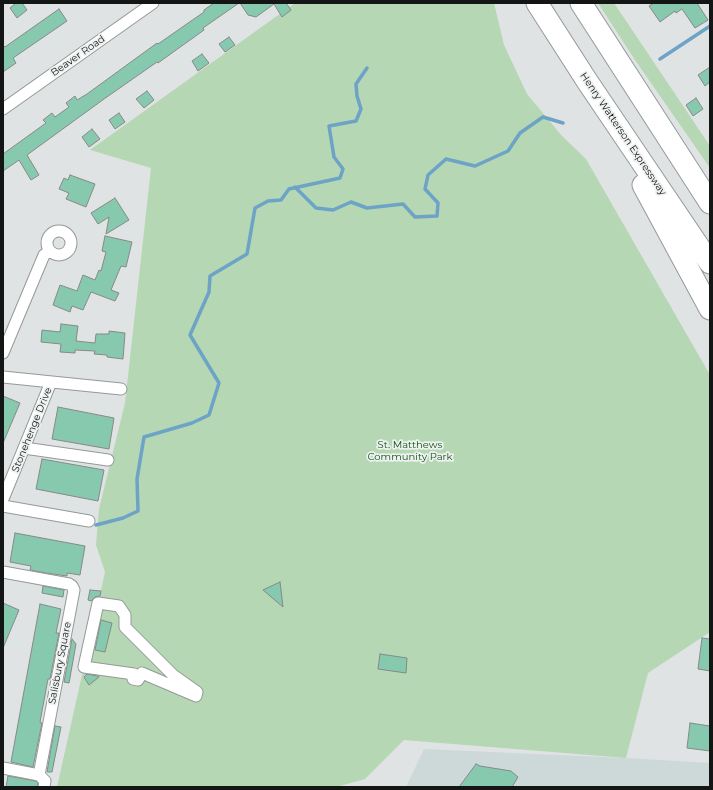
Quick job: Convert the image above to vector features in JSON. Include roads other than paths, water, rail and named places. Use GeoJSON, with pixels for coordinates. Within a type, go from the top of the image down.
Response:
{"type":"FeatureCollection","features":[{"type":"Feature","properties":{"kind":"highway","name":"Henry Watterson Expressway"},"geometry":{"type":"LineString","coordinates":[[537,3],[587,81],[710,263]]}},
{"type":"Feature","properties":{"kind":"highway"},"geometry":{"type":"LineString","coordinates":[[581,3],[710,203]]}},
{"type":"Feature","properties":{"kind":"highway"},"geometry":{"type":"LineString","coordinates":[[631,79],[710,188]]}},
{"type":"Feature","properties":{"kind":"highway"},"geometry":{"type":"LineString","coordinates":[[587,81],[710,309]]}},
{"type":"Feature","properties":{"kind":"street","name":"Beaver Road"},"geometry":{"type":"LineString","coordinates":[[3,109],[153,3]]}},
{"type":"Feature","properties":{"kind":"street"},"geometry":{"type":"LineString","coordinates":[[3,353],[44,255],[50,252]]}},
{"type":"Feature","properties":{"kind":"street"},"geometry":{"type":"LineString","coordinates":[[3,377],[121,390]]}},
{"type":"Feature","properties":{"kind":"street","name":"Stonehenge Drive"},"geometry":{"type":"LineString","coordinates":[[3,499],[51,382]]}},
{"type":"Feature","properties":{"kind":"street"},"geometry":{"type":"LineString","coordinates":[[24,448],[108,460]]}},
{"type":"Feature","properties":{"kind":"street"},"geometry":{"type":"LineString","coordinates":[[3,506],[90,521]]}},
{"type":"Feature","properties":{"kind":"street","name":"Salisbury Square"},"geometry":{"type":"LineString","coordinates":[[3,572],[69,584],[74,590],[38,775]]}},
{"type":"Feature","properties":{"kind":"street"},"geometry":{"type":"LineString","coordinates":[[98,603],[119,606],[125,615],[125,627],[173,675],[197,692],[196,696],[142,673],[138,680],[133,679],[134,674],[84,667],[98,603]]}},
{"type":"Feature","properties":{"kind":"street"},"geometry":{"type":"LineString","coordinates":[[3,768],[38,775],[45,781],[44,787]]}},
{"type":"Feature","properties":{"kind":"waterway"},"geometry":{"type":"LineString","coordinates":[[660,59],[710,26]]}},
{"type":"Feature","properties":{"kind":"waterway"},"geometry":{"type":"LineString","coordinates":[[96,525],[123,518],[138,511],[137,479],[144,437],[192,423],[209,415],[219,383],[190,335],[209,292],[210,276],[247,254],[255,208],[268,201],[281,200],[289,189],[340,178],[343,169],[334,157],[329,126],[356,121],[361,109],[357,96],[356,84],[367,68]]}},
{"type":"Feature","properties":{"kind":"waterway"},"geometry":{"type":"LineString","coordinates":[[295,187],[316,208],[333,210],[351,202],[367,208],[403,204],[415,217],[437,216],[438,203],[425,189],[428,175],[446,159],[475,166],[508,151],[520,133],[543,117],[563,123]]}},
{"type":"Feature","properties":{"kind":"park label","name":"St. Matthews Community Park"},"geometry":{"type":"Point","coordinates":[410,450]}}]}
